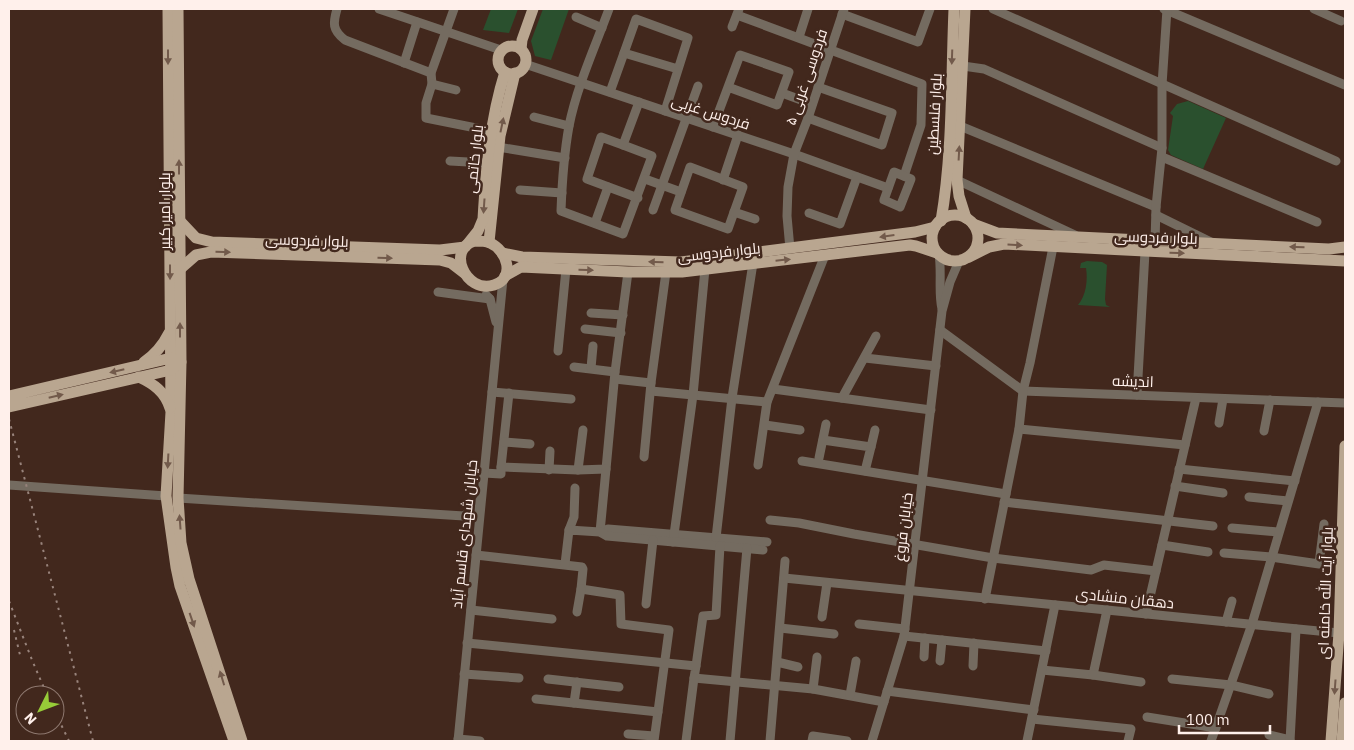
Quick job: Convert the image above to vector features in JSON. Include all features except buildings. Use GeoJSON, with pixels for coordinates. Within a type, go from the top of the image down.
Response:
{"type":"FeatureCollection","features":[{"type":"Feature","properties":{"kind":"main road","name":"بلوار امیر کبیر"},"geometry":{"type":"LineString","coordinates":[[168,9],[180,221],[180,269],[174,363]]}},
{"type":"Feature","properties":{"kind":"main road","name":"بلوار امیر کبیر"},"geometry":{"type":"LineString","coordinates":[[176,413],[171,329],[174,100],[178,9]]}},
{"type":"Feature","properties":{"kind":"main road"},"geometry":{"type":"LineString","coordinates":[[511,49],[525,9]]}},
{"type":"Feature","properties":{"kind":"main road"},"geometry":{"type":"LineString","coordinates":[[511,49],[526,59],[522,69],[510,72],[499,66],[498,60],[511,49],[522,40],[533,9]]}},
{"type":"Feature","properties":{"kind":"main road","name":"بلوار فلسطین"},"geometry":{"type":"LineString","coordinates":[[938,224],[944,200],[950,117],[954,9]]}},
{"type":"Feature","properties":{"kind":"main road","name":"بلوار فلسطین"},"geometry":{"type":"LineString","coordinates":[[965,9],[957,180],[959,196],[970,221]]}},
{"type":"Feature","properties":{"kind":"main road","name":"بلوار خاتمی"},"geometry":{"type":"LineString","coordinates":[[466,246],[478,231],[483,219],[491,131],[498,96],[510,72]]}},
{"type":"Feature","properties":{"kind":"main road","name":"بلوار خاتمی"},"geometry":{"type":"LineString","coordinates":[[489,242],[498,147],[510,72]]}},
{"type":"Feature","properties":{"kind":"main road"},"geometry":{"type":"LineString","coordinates":[[944,200],[953,202],[959,196]]}},
{"type":"Feature","properties":{"kind":"main road"},"geometry":{"type":"LineString","coordinates":[[949,216],[958,216],[970,221],[978,232],[978,242],[975,250],[964,259],[944,258],[938,253],[933,245],[933,236],[938,224],[949,216]]}},
{"type":"Feature","properties":{"kind":"main road","name":"بلوار فردوسی"},"geometry":{"type":"LineString","coordinates":[[180,221],[196,238],[212,242],[440,250],[466,246]]}},
{"type":"Feature","properties":{"kind":"main road","name":"بلوار فردوسی"},"geometry":{"type":"LineString","coordinates":[[970,221],[997,233],[1155,242],[1329,249],[1345,247]]}},
{"type":"Feature","properties":{"kind":"main road","name":"بلوار فردوسی"},"geometry":{"type":"LineString","coordinates":[[502,253],[522,257],[681,262],[910,233],[938,224]]}},
{"type":"Feature","properties":{"kind":"main road"},"geometry":{"type":"LineString","coordinates":[[989,247],[987,239],[991,231]]}},
{"type":"Feature","properties":{"kind":"main road"},"geometry":{"type":"LineString","coordinates":[[910,233],[914,239],[910,246]]}},
{"type":"Feature","properties":{"kind":"main road"},"geometry":{"type":"LineString","coordinates":[[475,241],[489,242],[502,253],[507,269],[499,283],[492,286],[476,284],[464,273],[461,258],[466,246],[475,241]]}},
{"type":"Feature","properties":{"kind":"main road","name":"بلوار فردوسی"},"geometry":{"type":"LineString","coordinates":[[964,259],[989,247],[1004,244],[1345,261]]}},
{"type":"Feature","properties":{"kind":"main road","name":"بلوار فردوسی"},"geometry":{"type":"LineString","coordinates":[[504,277],[521,267],[666,272],[910,246],[938,253]]}},
{"type":"Feature","properties":{"kind":"main road","name":"بلوار فردوسی"},"geometry":{"type":"LineString","coordinates":[[180,269],[196,256],[212,252],[440,260],[451,263],[464,273]]}},
{"type":"Feature","properties":{"kind":"main road"},"geometry":{"type":"LineString","coordinates":[[9,396],[138,372],[164,344],[171,329]]}},
{"type":"Feature","properties":{"kind":"main road"},"geometry":{"type":"LineString","coordinates":[[9,407],[174,363]]}},
{"type":"Feature","properties":{"kind":"main road"},"geometry":{"type":"LineString","coordinates":[[138,372],[160,390],[176,413],[181,543],[189,579],[242,741]]}},
{"type":"Feature","properties":{"kind":"main road"},"geometry":{"type":"LineString","coordinates":[[176,413],[166,496],[176,567],[180,586],[234,741]]}},
{"type":"Feature","properties":{"kind":"main road","name":"بلوار آیت الله خامنه ای"},"geometry":{"type":"LineString","coordinates":[[1331,741],[1339,633],[1345,446]]}},
{"type":"Feature","properties":{"kind":"main road"},"geometry":{"type":"LineString","coordinates":[[1342,741],[1345,703]]}},
{"type":"Feature","properties":{"kind":"street"},"geometry":{"type":"LineString","coordinates":[[337,9],[334,22],[340,36],[345,40],[432,73]]}},
{"type":"Feature","properties":{"kind":"street"},"geometry":{"type":"LineString","coordinates":[[379,9],[446,32],[511,49]]}},
{"type":"Feature","properties":{"kind":"street"},"geometry":{"type":"LineString","coordinates":[[454,9],[432,73],[432,84],[426,103],[426,118],[491,131]]}},
{"type":"Feature","properties":{"kind":"street"},"geometry":{"type":"LineString","coordinates":[[609,9],[582,83],[570,126],[565,158],[561,211],[624,234],[638,198],[645,179],[652,156],[601,137],[587,180],[638,198]]}},
{"type":"Feature","properties":{"kind":"street"},"geometry":{"type":"LineString","coordinates":[[799,38],[808,9]]}},
{"type":"Feature","properties":{"kind":"street"},"geometry":{"type":"LineString","coordinates":[[843,11],[918,42],[930,9]]}},
{"type":"Feature","properties":{"kind":"street"},"geometry":{"type":"LineString","coordinates":[[993,9],[1336,161]]}},
{"type":"Feature","properties":{"kind":"street"},"geometry":{"type":"LineString","coordinates":[[1155,242],[1162,152],[1162,85],[1166,9],[1345,85]]}},
{"type":"Feature","properties":{"kind":"street"},"geometry":{"type":"LineString","coordinates":[[1314,9],[1340,21]]}},
{"type":"Feature","properties":{"kind":"street","name":"فردوسی غربی ۵"},"geometry":{"type":"LineString","coordinates":[[790,249],[787,216],[788,187],[794,154],[808,118],[843,11]]}},
{"type":"Feature","properties":{"kind":"street"},"geometry":{"type":"LineString","coordinates":[[732,27],[738,12],[799,38],[922,84],[921,125],[904,176]]}},
{"type":"Feature","properties":{"kind":"street"},"geometry":{"type":"LineString","coordinates":[[576,17],[602,28]]}},
{"type":"Feature","properties":{"kind":"street"},"geometry":{"type":"LineString","coordinates":[[610,92],[636,19],[688,38],[665,111]]}},
{"type":"Feature","properties":{"kind":"street"},"geometry":{"type":"LineString","coordinates":[[404,63],[417,22]]}},
{"type":"Feature","properties":{"kind":"street"},"geometry":{"type":"LineString","coordinates":[[624,53],[678,70]]}},
{"type":"Feature","properties":{"kind":"street"},"geometry":{"type":"LineString","coordinates":[[713,127],[740,55],[789,72],[777,104],[728,88]]}},
{"type":"Feature","properties":{"kind":"street","name":"فردوس غربی"},"geometry":{"type":"LineString","coordinates":[[525,64],[794,154],[888,188]]}},
{"type":"Feature","properties":{"kind":"street"},"geometry":{"type":"LineString","coordinates":[[963,66],[984,70],[1317,222]]}},
{"type":"Feature","properties":{"kind":"street"},"geometry":{"type":"LineString","coordinates":[[432,84],[456,90]]}},
{"type":"Feature","properties":{"kind":"street"},"geometry":{"type":"LineString","coordinates":[[652,210],[698,86]]}},
{"type":"Feature","properties":{"kind":"street"},"geometry":{"type":"LineString","coordinates":[[808,118],[882,145],[892,113],[818,86]]}},
{"type":"Feature","properties":{"kind":"street"},"geometry":{"type":"LineString","coordinates":[[782,93],[812,104]]}},
{"type":"Feature","properties":{"kind":"street"},"geometry":{"type":"LineString","coordinates":[[623,144],[639,102]]}},
{"type":"Feature","properties":{"kind":"street"},"geometry":{"type":"LineString","coordinates":[[534,117],[570,126]]}},
{"type":"Feature","properties":{"kind":"street"},"geometry":{"type":"LineString","coordinates":[[960,126],[1156,211],[1215,244]]}},
{"type":"Feature","properties":{"kind":"street"},"geometry":{"type":"LineString","coordinates":[[723,180],[738,135]]}},
{"type":"Feature","properties":{"kind":"street"},"geometry":{"type":"LineString","coordinates":[[498,147],[565,158]]}},
{"type":"Feature","properties":{"kind":"street"},"geometry":{"type":"LineString","coordinates":[[450,161],[487,163]]}},
{"type":"Feature","properties":{"kind":"street"},"geometry":{"type":"LineString","coordinates":[[690,167],[723,180],[743,187],[728,229],[675,210],[690,167]]}},
{"type":"Feature","properties":{"kind":"street"},"geometry":{"type":"LineString","coordinates":[[894,172],[904,176],[911,179],[900,207],[884,200],[894,172]]}},
{"type":"Feature","properties":{"kind":"street"},"geometry":{"type":"LineString","coordinates":[[809,213],[840,224],[857,177]]}},
{"type":"Feature","properties":{"kind":"street"},"geometry":{"type":"LineString","coordinates":[[645,179],[681,192]]}},
{"type":"Feature","properties":{"kind":"street"},"geometry":{"type":"LineString","coordinates":[[957,180],[1082,238]]}},
{"type":"Feature","properties":{"kind":"street"},"geometry":{"type":"LineString","coordinates":[[595,223],[608,187]]}},
{"type":"Feature","properties":{"kind":"street"},"geometry":{"type":"LineString","coordinates":[[520,190],[562,193]]}},
{"type":"Feature","properties":{"kind":"street"},"geometry":{"type":"LineString","coordinates":[[734,212],[755,218]]}},
{"type":"Feature","properties":{"kind":"street"},"geometry":{"type":"LineString","coordinates":[[985,599],[1019,429],[1023,391],[1053,247]]}},
{"type":"Feature","properties":{"kind":"street"},"geometry":{"type":"LineString","coordinates":[[1137,395],[1145,252]]}},
{"type":"Feature","properties":{"kind":"street","name":"خیابان فروغ"},"geometry":{"type":"LineString","coordinates":[[938,253],[941,269],[940,298],[942,311]]}},
{"type":"Feature","properties":{"kind":"street"},"geometry":{"type":"LineString","coordinates":[[758,464],[768,402],[825,255]]}},
{"type":"Feature","properties":{"kind":"street","name":"خیابان فروغ"},"geometry":{"type":"LineString","coordinates":[[872,741],[904,632],[942,311],[950,282],[964,259]]}},
{"type":"Feature","properties":{"kind":"street"},"geometry":{"type":"LineString","coordinates":[[686,741],[703,616],[716,615],[718,542],[732,398],[753,263]]}},
{"type":"Feature","properties":{"kind":"street"},"geometry":{"type":"LineString","coordinates":[[558,351],[566,269]]}},
{"type":"Feature","properties":{"kind":"street"},"geometry":{"type":"LineString","coordinates":[[673,538],[693,395],[705,269]]}},
{"type":"Feature","properties":{"kind":"street"},"geometry":{"type":"LineString","coordinates":[[600,532],[615,375],[628,272]]}},
{"type":"Feature","properties":{"kind":"street"},"geometry":{"type":"LineString","coordinates":[[644,457],[666,272]]}},
{"type":"Feature","properties":{"kind":"street","name":"خیابان شهدای قاسم آباد"},"geometry":{"type":"LineString","coordinates":[[458,740],[504,277]]}},
{"type":"Feature","properties":{"kind":"street"},"geometry":{"type":"LineString","coordinates":[[476,284],[490,299],[498,329]]}},
{"type":"Feature","properties":{"kind":"street"},"geometry":{"type":"LineString","coordinates":[[438,292],[490,299]]}},
{"type":"Feature","properties":{"kind":"street"},"geometry":{"type":"LineString","coordinates":[[591,313],[623,315]]}},
{"type":"Feature","properties":{"kind":"street"},"geometry":{"type":"LineString","coordinates":[[585,329],[621,333]]}},
{"type":"Feature","properties":{"kind":"street"},"geometry":{"type":"LineString","coordinates":[[940,330],[1023,391]]}},
{"type":"Feature","properties":{"kind":"street"},"geometry":{"type":"LineString","coordinates":[[842,398],[876,336]]}},
{"type":"Feature","properties":{"kind":"street"},"geometry":{"type":"LineString","coordinates":[[591,368],[592,346]]}},
{"type":"Feature","properties":{"kind":"street"},"geometry":{"type":"LineString","coordinates":[[864,358],[936,366]]}},
{"type":"Feature","properties":{"kind":"street"},"geometry":{"type":"LineString","coordinates":[[574,367],[591,368],[651,387],[693,395],[768,402]]}},
{"type":"Feature","properties":{"kind":"street"},"geometry":{"type":"LineString","coordinates":[[773,388],[930,410]]}},
{"type":"Feature","properties":{"kind":"street","name":"اندیشه"},"geometry":{"type":"LineString","coordinates":[[1023,391],[1345,403]]}},
{"type":"Feature","properties":{"kind":"street"},"geometry":{"type":"LineString","coordinates":[[492,392],[572,399]]}},
{"type":"Feature","properties":{"kind":"street"},"geometry":{"type":"LineString","coordinates":[[484,472],[501,474],[509,393]]}},
{"type":"Feature","properties":{"kind":"street"},"geometry":{"type":"LineString","coordinates":[[1146,614],[1196,398]]}},
{"type":"Feature","properties":{"kind":"street"},"geometry":{"type":"LineString","coordinates":[[1218,423],[1223,399]]}},
{"type":"Feature","properties":{"kind":"street"},"geometry":{"type":"LineString","coordinates":[[1264,431],[1270,400]]}},
{"type":"Feature","properties":{"kind":"street"},"geometry":{"type":"LineString","coordinates":[[1211,741],[1252,624],[1318,402]]}},
{"type":"Feature","properties":{"kind":"street"},"geometry":{"type":"LineString","coordinates":[[819,458],[826,424]]}},
{"type":"Feature","properties":{"kind":"street"},"geometry":{"type":"LineString","coordinates":[[765,425],[800,430]]}},
{"type":"Feature","properties":{"kind":"street"},"geometry":{"type":"LineString","coordinates":[[1019,429],[1185,445]]}},
{"type":"Feature","properties":{"kind":"street"},"geometry":{"type":"LineString","coordinates":[[578,470],[583,430]]}},
{"type":"Feature","properties":{"kind":"street"},"geometry":{"type":"LineString","coordinates":[[865,471],[875,430]]}},
{"type":"Feature","properties":{"kind":"street"},"geometry":{"type":"LineString","coordinates":[[823,440],[871,447]]}},
{"type":"Feature","properties":{"kind":"street"},"geometry":{"type":"LineString","coordinates":[[504,442],[530,444]]}},
{"type":"Feature","properties":{"kind":"street"},"geometry":{"type":"LineString","coordinates":[[549,470],[550,451]]}},
{"type":"Feature","properties":{"kind":"street"},"geometry":{"type":"LineString","coordinates":[[802,461],[922,480],[1005,498],[1213,526]]}},
{"type":"Feature","properties":{"kind":"street"},"geometry":{"type":"LineString","coordinates":[[501,468],[549,470],[606,469]]}},
{"type":"Feature","properties":{"kind":"street"},"geometry":{"type":"LineString","coordinates":[[1180,469],[1295,481]]}},
{"type":"Feature","properties":{"kind":"street"},"geometry":{"type":"LineString","coordinates":[[9,485],[166,496]]}},
{"type":"Feature","properties":{"kind":"street"},"geometry":{"type":"LineString","coordinates":[[1175,486],[1223,492]]}},
{"type":"Feature","properties":{"kind":"street"},"geometry":{"type":"LineString","coordinates":[[565,564],[569,530],[574,517],[576,488]]}},
{"type":"Feature","properties":{"kind":"street"},"geometry":{"type":"LineString","coordinates":[[1249,497],[1288,501]]}},
{"type":"Feature","properties":{"kind":"street"},"geometry":{"type":"LineString","coordinates":[[178,498],[464,516],[476,527],[478,535]]}},
{"type":"Feature","properties":{"kind":"street"},"geometry":{"type":"LineString","coordinates":[[464,516],[475,508],[482,498]]}},
{"type":"Feature","properties":{"kind":"street"},"geometry":{"type":"LineString","coordinates":[[770,520],[799,523],[993,558],[1091,570],[1104,565],[1156,571]]}},
{"type":"Feature","properties":{"kind":"street"},"geometry":{"type":"LineString","coordinates":[[1224,553],[1320,564],[1324,524]]}},
{"type":"Feature","properties":{"kind":"street"},"geometry":{"type":"LineString","coordinates":[[1232,528],[1278,532]]}},
{"type":"Feature","properties":{"kind":"street"},"geometry":{"type":"LineString","coordinates":[[600,532],[608,529],[673,538],[732,543],[765,546],[746,548],[732,543]]}},
{"type":"Feature","properties":{"kind":"street"},"geometry":{"type":"LineString","coordinates":[[569,530],[600,532],[608,536],[653,540],[673,538]]}},
{"type":"Feature","properties":{"kind":"street"},"geometry":{"type":"LineString","coordinates":[[646,604],[653,540]]}},
{"type":"Feature","properties":{"kind":"street"},"geometry":{"type":"LineString","coordinates":[[1162,545],[1208,552]]}},
{"type":"Feature","properties":{"kind":"street"},"geometry":{"type":"LineString","coordinates":[[730,741],[746,548]]}},
{"type":"Feature","properties":{"kind":"street"},"geometry":{"type":"LineString","coordinates":[[476,555],[583,567],[577,612]]}},
{"type":"Feature","properties":{"kind":"street"},"geometry":{"type":"LineString","coordinates":[[770,741],[785,561]]}},
{"type":"Feature","properties":{"kind":"street","name":"دهقان منشادی"},"geometry":{"type":"LineString","coordinates":[[784,578],[1339,633]]}},
{"type":"Feature","properties":{"kind":"street"},"geometry":{"type":"LineString","coordinates":[[822,617],[827,583]]}},
{"type":"Feature","properties":{"kind":"street"},"geometry":{"type":"LineString","coordinates":[[580,589],[620,594],[622,624],[669,630],[654,739],[628,734]]}},
{"type":"Feature","properties":{"kind":"street"},"geometry":{"type":"LineString","coordinates":[[1226,622],[1232,601]]}},
{"type":"Feature","properties":{"kind":"street"},"geometry":{"type":"LineString","coordinates":[[1032,741],[1027,741],[1055,605]]}},
{"type":"Feature","properties":{"kind":"street"},"geometry":{"type":"LineString","coordinates":[[471,610],[552,619]]}},
{"type":"Feature","properties":{"kind":"street"},"geometry":{"type":"LineString","coordinates":[[1093,676],[1107,610]]}},
{"type":"Feature","properties":{"kind":"street"},"geometry":{"type":"LineString","coordinates":[[859,624],[904,632],[925,638],[1046,651]]}},
{"type":"Feature","properties":{"kind":"street"},"geometry":{"type":"LineString","coordinates":[[780,628],[834,634]]}},
{"type":"Feature","properties":{"kind":"street"},"geometry":{"type":"LineString","coordinates":[[1269,735],[1290,741],[1296,629]]}},
{"type":"Feature","properties":{"kind":"street"},"geometry":{"type":"LineString","coordinates":[[924,657],[925,638]]}},
{"type":"Feature","properties":{"kind":"street"},"geometry":{"type":"LineString","coordinates":[[940,661],[942,640]]}},
{"type":"Feature","properties":{"kind":"street"},"geometry":{"type":"LineString","coordinates":[[467,643],[696,666]]}},
{"type":"Feature","properties":{"kind":"street"},"geometry":{"type":"LineString","coordinates":[[974,643],[974,666]]}},
{"type":"Feature","properties":{"kind":"street"},"geometry":{"type":"LineString","coordinates":[[813,689],[817,657]]}},
{"type":"Feature","properties":{"kind":"street"},"geometry":{"type":"LineString","coordinates":[[850,695],[856,661]]}},
{"type":"Feature","properties":{"kind":"street"},"geometry":{"type":"LineString","coordinates":[[777,662],[798,667]]}},
{"type":"Feature","properties":{"kind":"street"},"geometry":{"type":"LineString","coordinates":[[1042,670],[1141,682]]}},
{"type":"Feature","properties":{"kind":"street"},"geometry":{"type":"LineString","coordinates":[[464,674],[519,678]]}},
{"type":"Feature","properties":{"kind":"street"},"geometry":{"type":"LineString","coordinates":[[694,678],[813,689],[884,702]]}},
{"type":"Feature","properties":{"kind":"street"},"geometry":{"type":"LineString","coordinates":[[548,679],[619,687]]}},
{"type":"Feature","properties":{"kind":"street"},"geometry":{"type":"LineString","coordinates":[[1172,680],[1231,685],[1269,694]]}},
{"type":"Feature","properties":{"kind":"street"},"geometry":{"type":"LineString","coordinates":[[574,703],[577,682]]}},
{"type":"Feature","properties":{"kind":"street"},"geometry":{"type":"LineString","coordinates":[[887,691],[1131,729],[1131,741]]}},
{"type":"Feature","properties":{"kind":"street"},"geometry":{"type":"LineString","coordinates":[[536,699],[658,712]]}},
{"type":"Feature","properties":{"kind":"street"},"geometry":{"type":"LineString","coordinates":[[1147,717],[1216,728]]}},
{"type":"Feature","properties":{"kind":"street"},"geometry":{"type":"LineString","coordinates":[[812,741],[813,736],[847,741]]}},
{"type":"Feature","properties":{"kind":"street"},"geometry":{"type":"LineString","coordinates":[[458,740],[480,741]]}},
{"type":"Feature","properties":{"kind":"green space"},"geometry":{"type":"Polygon","coordinates":[[[491,9],[518,9],[509,33],[483,30],[491,9]]]}},
{"type":"Feature","properties":{"kind":"green space"},"geometry":{"type":"Polygon","coordinates":[[[543,9],[569,9],[551,60],[535,56],[531,41],[543,9]]]}},
{"type":"Feature","properties":{"kind":"green space"},"geometry":{"type":"Polygon","coordinates":[[[1188,101],[1226,118],[1203,169],[1171,155],[1168,150],[1173,116],[1170,113],[1177,104],[1188,101]]]}},
{"type":"Feature","properties":{"kind":"green space"},"geometry":{"type":"Polygon","coordinates":[[[1087,261],[1102,262],[1107,265],[1105,299],[1106,305],[1110,307],[1078,305],[1085,293],[1087,278],[1086,268],[1080,268],[1081,263],[1087,261]]]}},
{"type":"Feature","properties":{"kind":"railway"},"geometry":{"type":"LineString","coordinates":[[9,419],[93,741]]}},
{"type":"Feature","properties":{"kind":"railway"},"geometry":{"type":"LineString","coordinates":[[9,601],[43,685]]}},
{"type":"Feature","properties":{"kind":"railway"},"geometry":{"type":"LineString","coordinates":[[14,630],[20,655]]}},
{"type":"Feature","properties":{"kind":"railway"},"geometry":{"type":"LineString","coordinates":[[65,733],[69,741]]}}]}
